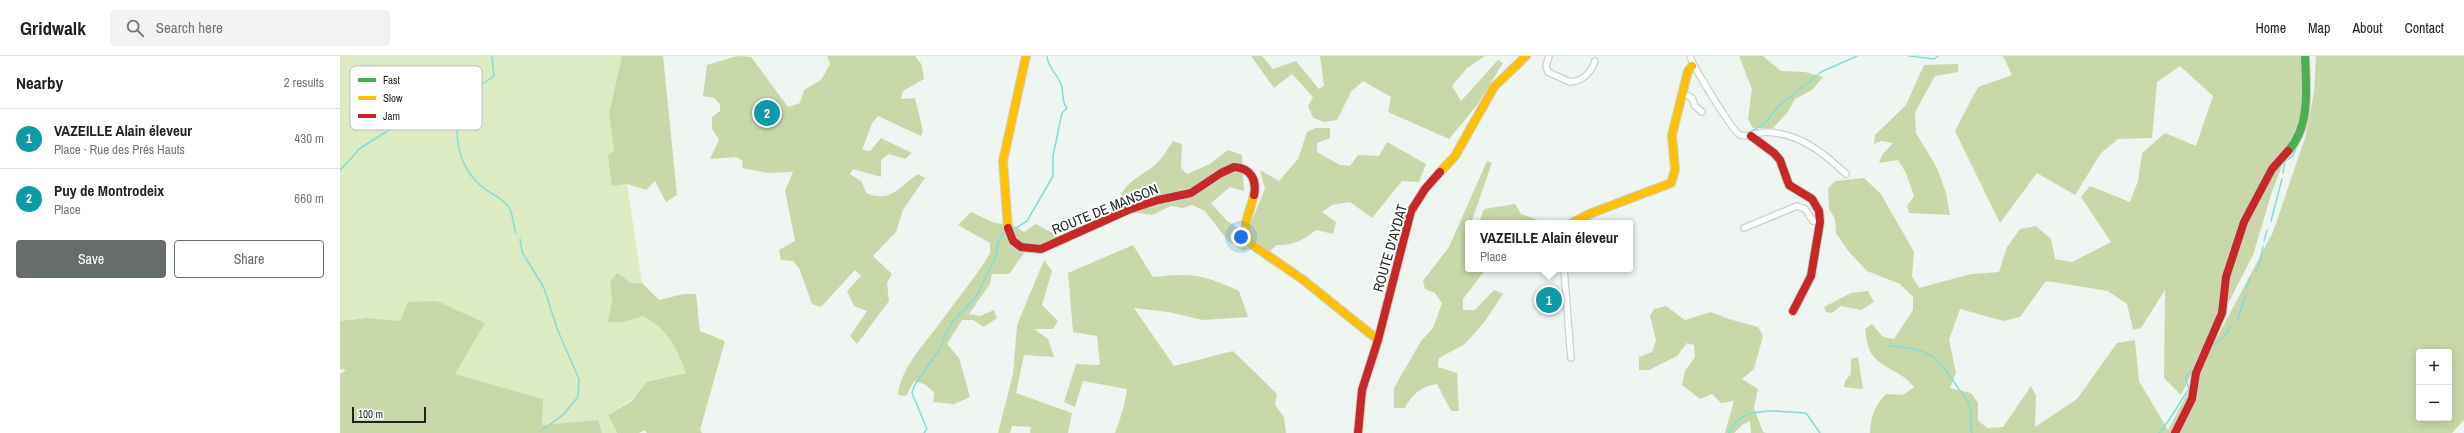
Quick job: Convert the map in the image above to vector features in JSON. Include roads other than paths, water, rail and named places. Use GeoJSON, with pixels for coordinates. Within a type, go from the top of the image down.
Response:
{"type":"FeatureCollection","features":[{"type":"Feature","properties":{"kind":"street","name":"ROUTE DE MANSON"},"geometry":{"type":"LineString","coordinates":[[1026,56],[1003,171],[1008,231],[1010,238],[1020,248],[1026,250],[1041,249],[1147,204],[1189,194],[1207,185],[1224,170],[1240,168],[1247,170],[1256,183],[1255,193],[1244,227],[1249,242],[1254,248],[1291,270],[1378,340]]}},
{"type":"Feature","properties":{"kind":"street","name":"ROUTE D'AYDAT"},"geometry":{"type":"LineString","coordinates":[[1358,433],[1362,390],[1378,340],[1411,211],[1425,189],[1454,156],[1494,87],[1526,56]]}},
{"type":"Feature","properties":{"kind":"street"},"geometry":{"type":"LineString","coordinates":[[1549,56],[1546,66],[1548,72],[1570,82],[1582,78],[1592,68],[1595,61]]}},
{"type":"Feature","properties":{"kind":"street"},"geometry":{"type":"LineString","coordinates":[[1690,56],[1692,66],[1702,77],[1735,132],[1751,136],[1764,144],[1780,160],[1789,185],[1812,199],[1817,206],[1820,222],[1811,276],[1793,311]]}},
{"type":"Feature","properties":{"kind":"street"},"geometry":{"type":"LineString","coordinates":[[2175,433],[2192,399],[2196,372],[2222,313],[2226,277],[2244,222],[2272,169],[2292,146],[2306,111],[2304,86],[2305,56]]}},
{"type":"Feature","properties":{"kind":"street"},"geometry":{"type":"LineString","coordinates":[[1578,220],[1589,214],[1671,183],[1675,170],[1672,135],[1688,71],[1692,66]]}},
{"type":"Feature","properties":{"kind":"street"},"geometry":{"type":"LineString","coordinates":[[1682,93],[1692,98],[1695,106],[1702,112]]}},
{"type":"Feature","properties":{"kind":"street"},"geometry":{"type":"LineString","coordinates":[[1751,136],[1765,132],[1808,143],[1828,157],[1846,174]]}},
{"type":"Feature","properties":{"kind":"street"},"geometry":{"type":"LineString","coordinates":[[1744,228],[1797,206],[1805,209],[1813,221],[1820,222]]}},
{"type":"Feature","properties":{"kind":"street"},"geometry":{"type":"LineString","coordinates":[[1564,272],[1571,358]]}},
{"type":"Feature","properties":{"kind":"waterway"},"geometry":{"type":"LineString","coordinates":[[482,84],[494,76],[492,56]]}},
{"type":"Feature","properties":{"kind":"waterway"},"geometry":{"type":"LineString","coordinates":[[1013,230],[1027,221],[1053,176],[1053,156],[1062,113],[1067,108],[1063,100],[1061,84],[1050,67],[1047,56]]}},
{"type":"Feature","properties":{"kind":"waterway"},"geometry":{"type":"LineString","coordinates":[[1750,132],[1764,124],[1779,106],[1821,72],[1857,56]]}},
{"type":"Feature","properties":{"kind":"waterway"},"geometry":{"type":"LineString","coordinates":[[1909,56],[1934,59],[1938,56]]}},
{"type":"Feature","properties":{"kind":"waterway"},"geometry":{"type":"LineString","coordinates":[[2309,56],[2309,74]]}},
{"type":"Feature","properties":{"kind":"waterway"},"geometry":{"type":"LineString","coordinates":[[340,171],[359,149],[389,130]]}},
{"type":"Feature","properties":{"kind":"waterway"},"geometry":{"type":"LineString","coordinates":[[457,130],[458,145],[466,167],[472,177],[481,186],[502,200],[508,206],[516,233]]}},
{"type":"Feature","properties":{"kind":"waterway"},"geometry":{"type":"LineString","coordinates":[[2283,173],[2285,161],[2293,156],[2302,133]]}},
{"type":"Feature","properties":{"kind":"waterway"},"geometry":{"type":"LineString","coordinates":[[2271,221],[2282,179]]}},
{"type":"Feature","properties":{"kind":"waterway"},"geometry":{"type":"LineString","coordinates":[[2264,241],[2267,230]]}},
{"type":"Feature","properties":{"kind":"waterway"},"geometry":{"type":"LineString","coordinates":[[924,433],[927,429],[912,393],[914,386],[938,351],[952,322],[976,297],[995,259],[999,240],[1004,233]]}},
{"type":"Feature","properties":{"kind":"waterway"},"geometry":{"type":"LineString","coordinates":[[520,239],[522,252],[544,288],[558,331],[579,379],[578,397],[564,414],[541,431]]}},
{"type":"Feature","properties":{"kind":"waterway"},"geometry":{"type":"LineString","coordinates":[[2255,272],[2259,265],[2263,247]]}},
{"type":"Feature","properties":{"kind":"waterway"},"geometry":{"type":"LineString","coordinates":[[2246,288],[2250,278]]}},
{"type":"Feature","properties":{"kind":"waterway"},"geometry":{"type":"LineString","coordinates":[[2237,321],[2246,295]]}},
{"type":"Feature","properties":{"kind":"waterway"},"geometry":{"type":"LineString","coordinates":[[2209,349],[2224,337],[2231,326]]}},
{"type":"Feature","properties":{"kind":"waterway"},"geometry":{"type":"LineString","coordinates":[[1889,346],[1914,349],[1931,355],[1944,368],[1969,403],[1971,409],[1972,433]]}},
{"type":"Feature","properties":{"kind":"waterway"},"geometry":{"type":"LineString","coordinates":[[2159,433],[2189,389],[2185,377],[2193,370]]}},
{"type":"Feature","properties":{"kind":"waterway"},"geometry":{"type":"LineString","coordinates":[[1729,433],[1741,418],[1756,412],[1764,411],[1806,413],[1820,433]]}},
{"type":"Feature","properties":{"kind":"place","name":"Puy de Montrodeix"},"geometry":{"type":"Point","coordinates":[767,113]}},
{"type":"Feature","properties":{"kind":"place","name":"VAZEILLE Alain éleveur"},"geometry":{"type":"Point","coordinates":[1549,300]}}]}
